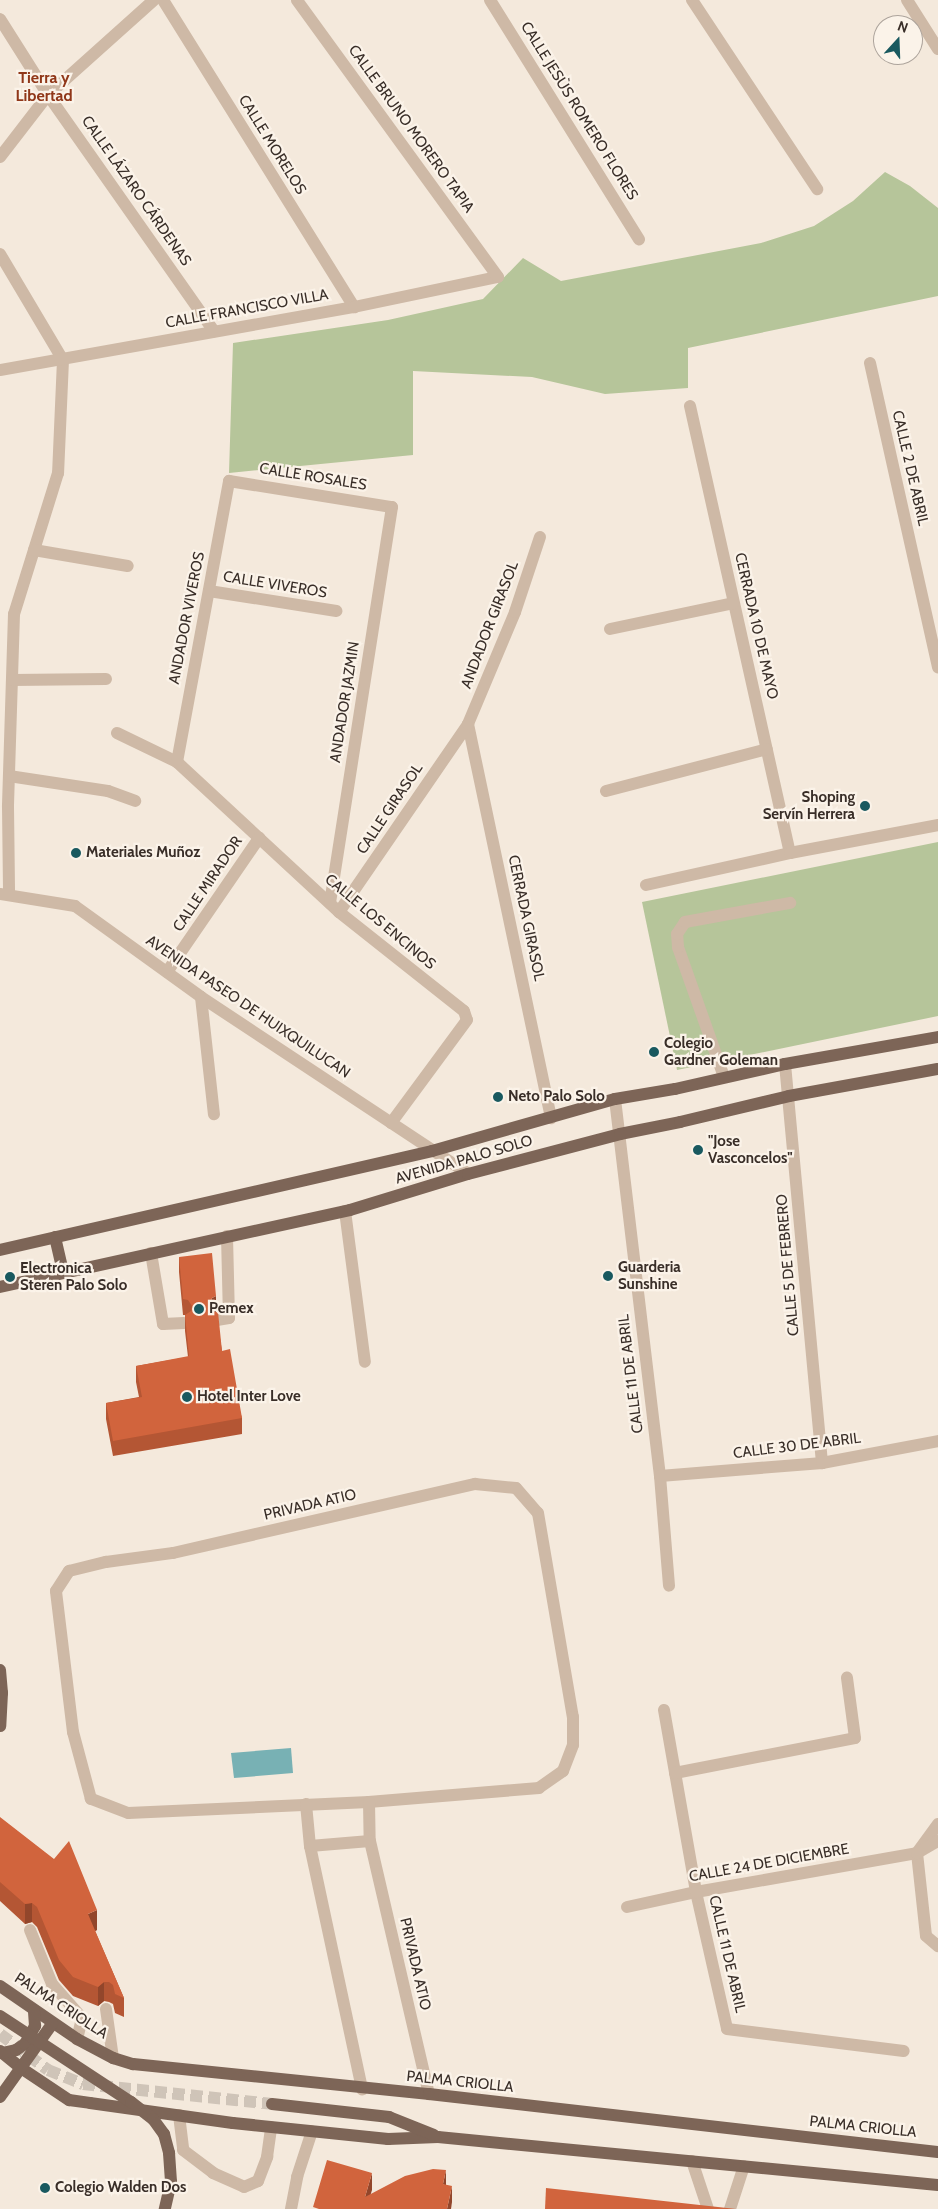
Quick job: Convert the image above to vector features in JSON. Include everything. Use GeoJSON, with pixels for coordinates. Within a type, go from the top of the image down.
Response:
{"type":"FeatureCollection","features":[{"type":"Feature","properties":{"kind":"main road","name":"AVENIDA PALO SOLO"},"geometry":{"type":"LineString","coordinates":[[0,1250],[432,1152],[615,1099],[785,1064],[938,1037]]}},
{"type":"Feature","properties":{"kind":"main road","name":"AVENIDA PALO SOLO"},"geometry":{"type":"LineString","coordinates":[[0,1287],[345,1211],[468,1174],[620,1134],[789,1096],[938,1070]]}},
{"type":"Feature","properties":{"kind":"main road"},"geometry":{"type":"LineString","coordinates":[[55,1237],[63,1273]]}},
{"type":"Feature","properties":{"kind":"main road"},"geometry":{"type":"LineString","coordinates":[[0,1670],[2,1693],[0,1726]]}},
{"type":"Feature","properties":{"kind":"main road","name":"PALMA CRIOLLA"},"geometry":{"type":"LineString","coordinates":[[0,1986],[52,2024],[77,2039],[113,2058],[133,2064],[362,2089],[429,2094],[938,2152]]}},
{"type":"Feature","properties":{"kind":"main road"},"geometry":{"type":"LineString","coordinates":[[1,2052],[16,2050],[26,2044],[35,2026],[34,2010]]}},
{"type":"Feature","properties":{"kind":"main road"},"geometry":{"type":"LineString","coordinates":[[0,2016],[152,2119],[164,2134],[169,2153],[171,2182],[164,2209]]}},
{"type":"Feature","properties":{"kind":"main road"},"geometry":{"type":"LineString","coordinates":[[0,2097],[52,2024]]}},
{"type":"Feature","properties":{"kind":"main road"},"geometry":{"type":"LineString","coordinates":[[1,2052],[20,2068],[69,2100],[271,2127],[388,2139],[438,2137],[938,2185]]}},
{"type":"Feature","properties":{"kind":"main road"},"geometry":{"type":"LineString","coordinates":[[272,2104],[389,2117],[438,2137]]}},
{"type":"Feature","properties":{"kind":"street"},"geometry":{"type":"LineString","coordinates":[[0,157],[48,95],[154,0]]}},
{"type":"Feature","properties":{"kind":"street","name":"CALLE MORELOS"},"geometry":{"type":"LineString","coordinates":[[163,0],[354,307]]}},
{"type":"Feature","properties":{"kind":"street","name":"CALLE BRUNO MORERO TAPIA"},"geometry":{"type":"LineString","coordinates":[[297,0],[498,277]]}},
{"type":"Feature","properties":{"kind":"street","name":"CALLE JESÙS ROMERO FLORES"},"geometry":{"type":"LineString","coordinates":[[490,0],[639,239]]}},
{"type":"Feature","properties":{"kind":"street"},"geometry":{"type":"LineString","coordinates":[[692,0],[817,188]]}},
{"type":"Feature","properties":{"kind":"street"},"geometry":{"type":"LineString","coordinates":[[907,0],[938,49]]}},
{"type":"Feature","properties":{"kind":"street","name":"CALLE LÁZARO CÁRDENAS"},"geometry":{"type":"LineString","coordinates":[[0,19],[48,95],[214,331]]}},
{"type":"Feature","properties":{"kind":"street"},"geometry":{"type":"LineString","coordinates":[[0,254],[63,360],[58,473],[14,614],[4,894]]}},
{"type":"Feature","properties":{"kind":"street","name":"CALLE FRANCISCO VILLA"},"geometry":{"type":"LineString","coordinates":[[0,370],[354,307],[498,277]]}},
{"type":"Feature","properties":{"kind":"street","name":"CALLE 2 DE ABRIL"},"geometry":{"type":"LineString","coordinates":[[870,363],[938,668]]}},
{"type":"Feature","properties":{"kind":"street","name":"CERRADA 10 DE MAYO"},"geometry":{"type":"LineString","coordinates":[[690,406],[790,853]]}},
{"type":"Feature","properties":{"kind":"street","name":"CALLE ROSALES"},"geometry":{"type":"LineString","coordinates":[[230,480],[392,506]]}},
{"type":"Feature","properties":{"kind":"street","name":"ANDADOR VIVEROS"},"geometry":{"type":"LineString","coordinates":[[177,762],[230,480]]}},
{"type":"Feature","properties":{"kind":"street","name":"ANDADOR JAZMIN"},"geometry":{"type":"LineString","coordinates":[[335,908],[392,506]]}},
{"type":"Feature","properties":{"kind":"street","name":"ANDADOR GIRASOL"},"geometry":{"type":"LineString","coordinates":[[468,724],[515,612],[540,537]]}},
{"type":"Feature","properties":{"kind":"street"},"geometry":{"type":"LineString","coordinates":[[34,550],[128,566]]}},
{"type":"Feature","properties":{"kind":"street","name":"CALLE VIVEROS"},"geometry":{"type":"LineString","coordinates":[[209,591],[336,611]]}},
{"type":"Feature","properties":{"kind":"street"},"geometry":{"type":"LineString","coordinates":[[610,629],[734,603]]}},
{"type":"Feature","properties":{"kind":"street"},"geometry":{"type":"LineString","coordinates":[[12,680],[106,679]]}},
{"type":"Feature","properties":{"kind":"street","name":"CALLE GIRASOL"},"geometry":{"type":"LineString","coordinates":[[335,908],[468,724]]}},
{"type":"Feature","properties":{"kind":"street","name":"CERRADA GIRASOL"},"geometry":{"type":"LineString","coordinates":[[468,724],[551,1118]]}},
{"type":"Feature","properties":{"kind":"street","name":"CALLE LOS ENCINOS"},"geometry":{"type":"LineString","coordinates":[[117,733],[177,762],[335,908],[464,1011],[467,1016],[391,1123]]}},
{"type":"Feature","properties":{"kind":"street"},"geometry":{"type":"LineString","coordinates":[[606,791],[767,749]]}},
{"type":"Feature","properties":{"kind":"street"},"geometry":{"type":"LineString","coordinates":[[9,776],[108,791],[135,801]]}},
{"type":"Feature","properties":{"kind":"street"},"geometry":{"type":"LineString","coordinates":[[646,885],[790,853],[938,825]]}},
{"type":"Feature","properties":{"kind":"street","name":"CALLE MIRADOR"},"geometry":{"type":"LineString","coordinates":[[167,972],[259,838]]}},
{"type":"Feature","properties":{"kind":"street","name":"AVENIDA PASEO DE HUIXQUILUCAN"},"geometry":{"type":"LineString","coordinates":[[4,894],[75,906],[201,997],[432,1152],[468,1174]]}},
{"type":"Feature","properties":{"kind":"street"},"geometry":{"type":"LineString","coordinates":[[724,1077],[678,947],[677,934],[685,922],[790,903]]}},
{"type":"Feature","properties":{"kind":"street"},"geometry":{"type":"LineString","coordinates":[[201,997],[214,1114]]}},
{"type":"Feature","properties":{"kind":"street","name":"CALLE 5 DE FEBRERO"},"geometry":{"type":"LineString","coordinates":[[785,1064],[822,1463]]}},
{"type":"Feature","properties":{"kind":"street","name":"CALLE 11 DE ABRIL"},"geometry":{"type":"LineString","coordinates":[[615,1099],[660,1476],[669,1586]]}},
{"type":"Feature","properties":{"kind":"street"},"geometry":{"type":"LineString","coordinates":[[345,1211],[365,1362]]}},
{"type":"Feature","properties":{"kind":"street"},"geometry":{"type":"LineString","coordinates":[[217,1320],[229,1318],[227,1236]]}},
{"type":"Feature","properties":{"kind":"street"},"geometry":{"type":"LineString","coordinates":[[151,1253],[163,1324],[184,1323]]}},
{"type":"Feature","properties":{"kind":"street","name":"CALLE 30 DE ABRIL"},"geometry":{"type":"LineString","coordinates":[[660,1476],[822,1463],[938,1441]]}},
{"type":"Feature","properties":{"kind":"street","name":"PRIVADA ATIO"},"geometry":{"type":"LineString","coordinates":[[474,1484],[516,1488],[538,1513],[572,1717],[573,1745],[562,1771],[539,1788],[369,1802],[128,1813],[91,1799],[73,1732],[56,1591],[69,1572],[106,1562],[173,1553],[474,1484]]}},
{"type":"Feature","properties":{"kind":"street"},"geometry":{"type":"LineString","coordinates":[[675,1774],[855,1738],[847,1678]]}},
{"type":"Feature","properties":{"kind":"street","name":"CALLE 11 DE ABRIL"},"geometry":{"type":"LineString","coordinates":[[664,1710],[696,1892],[727,2029],[904,2051]]}},
{"type":"Feature","properties":{"kind":"street","name":"PRIVADA ATIO"},"geometry":{"type":"LineString","coordinates":[[369,1802],[370,1841],[429,2094]]}},
{"type":"Feature","properties":{"kind":"street"},"geometry":{"type":"LineString","coordinates":[[306,1804],[310,1846],[362,2089]]}},
{"type":"Feature","properties":{"kind":"street"},"geometry":{"type":"LineString","coordinates":[[938,1824],[917,1853],[926,1936],[938,1946]]}},
{"type":"Feature","properties":{"kind":"street"},"geometry":{"type":"LineString","coordinates":[[310,1846],[370,1841]]}},
{"type":"Feature","properties":{"kind":"street","name":"CALLE 24 DE DICIEMBRE"},"geometry":{"type":"LineString","coordinates":[[627,1907],[696,1892],[917,1853],[938,1842]]}},
{"type":"Feature","properties":{"kind":"street"},"geometry":{"type":"LineString","coordinates":[[30,1930],[52,1984],[82,2018],[77,2039]]}},
{"type":"Feature","properties":{"kind":"street"},"geometry":{"type":"LineString","coordinates":[[106,2010],[113,2058]]}},
{"type":"Feature","properties":{"kind":"street"},"geometry":{"type":"LineString","coordinates":[[178,2115],[183,2150],[208,2170],[244,2187],[258,2180],[267,2157],[271,2127]]}},
{"type":"Feature","properties":{"kind":"street"},"geometry":{"type":"LineString","coordinates":[[291,2209],[297,2176],[312,2131]]}},
{"type":"Feature","properties":{"kind":"street"},"geometry":{"type":"LineString","coordinates":[[692,2161],[708,2209]]}},
{"type":"Feature","properties":{"kind":"street"},"geometry":{"type":"LineString","coordinates":[[730,2209],[744,2166]]}},
{"type":"Feature","properties":{"kind":"green space"},"geometry":{"type":"Polygon","coordinates":[[[885,172],[910,186],[938,208],[938,296],[688,348],[688,388],[605,394],[532,377],[413,371],[413,455],[229,473],[233,343],[388,320],[483,299],[523,258],[561,281],[761,243],[814,226],[853,201],[885,172]]]}},
{"type":"Feature","properties":{"kind":"green space"},"geometry":{"type":"Polygon","coordinates":[[[938,842],[938,1016],[677,1070],[642,902],[938,842]]]}},
{"type":"Feature","properties":{"kind":"water"},"geometry":{"type":"Polygon","coordinates":[[[291,1748],[293,1773],[234,1778],[231,1753],[291,1748]]]}},
{"type":"Feature","properties":{"kind":"building"},"geometry":{"type":"Polygon","coordinates":[[[212,1253],[216,1296],[212,1298],[209,1306],[214,1312],[218,1312],[222,1351],[230,1349],[242,1418],[113,1441],[106,1403],[142,1397],[136,1366],[189,1356],[185,1315],[191,1311],[192,1306],[188,1300],[183,1299],[179,1257],[212,1253]]]}},
{"type":"Feature","properties":{"kind":"building"},"geometry":{"type":"Polygon","coordinates":[[[0,1817],[54,1859],[69,1841],[97,1910],[88,1914],[124,1998],[115,1994],[113,1985],[109,1982],[104,1982],[98,1987],[73,1977],[59,1960],[37,1907],[32,1903],[25,1904],[0,1882],[0,1817]]]}},
{"type":"Feature","properties":{"kind":"building"},"geometry":{"type":"Polygon","coordinates":[[[327,2160],[372,2173],[365,2197],[405,2176],[433,2169],[446,2170],[443,2184],[452,2186],[447,2209],[319,2209],[313,2207],[327,2160]]]}},
{"type":"Feature","properties":{"kind":"building"},"geometry":{"type":"Polygon","coordinates":[[[546,2188],[736,2209],[545,2209],[546,2188]]]}},
{"type":"Feature","properties":{"kind":"tunnel"},"geometry":{"type":"LineString","coordinates":[[0,2034],[48,2070],[83,2084],[272,2104]]}},
{"type":"Feature","properties":{"kind":"place","name":"Shoping Servín Herrera"},"geometry":{"type":"Point","coordinates":[865,806]}},
{"type":"Feature","properties":{"kind":"place","name":"Materiales Muñoz"},"geometry":{"type":"Point","coordinates":[76,853]}},
{"type":"Feature","properties":{"kind":"place","name":"Colegio Gardner Goleman"},"geometry":{"type":"Point","coordinates":[654,1052]}},
{"type":"Feature","properties":{"kind":"place","name":"Neto Palo Solo"},"geometry":{"type":"Point","coordinates":[498,1097]}},
{"type":"Feature","properties":{"kind":"place","name":"\"Jose Vasconcelos\""},"geometry":{"type":"Point","coordinates":[698,1150]}},
{"type":"Feature","properties":{"kind":"place","name":"Guarderia Sunshine"},"geometry":{"type":"Point","coordinates":[608,1276]}},
{"type":"Feature","properties":{"kind":"place","name":"Electronica Steren Palo Solo"},"geometry":{"type":"Point","coordinates":[10,1277]}},
{"type":"Feature","properties":{"kind":"place","name":"Pemex"},"geometry":{"type":"Point","coordinates":[199,1309]}},
{"type":"Feature","properties":{"kind":"place","name":"Hotel Inter Love"},"geometry":{"type":"Point","coordinates":[187,1397]}},
{"type":"Feature","properties":{"kind":"place","name":"Colegio Walden Dos"},"geometry":{"type":"Point","coordinates":[45,2188]}},
{"type":"Feature","properties":{"kind":"district","name":"Tierra y Libertad"},"geometry":{"type":"Point","coordinates":[44,87]}}]}
